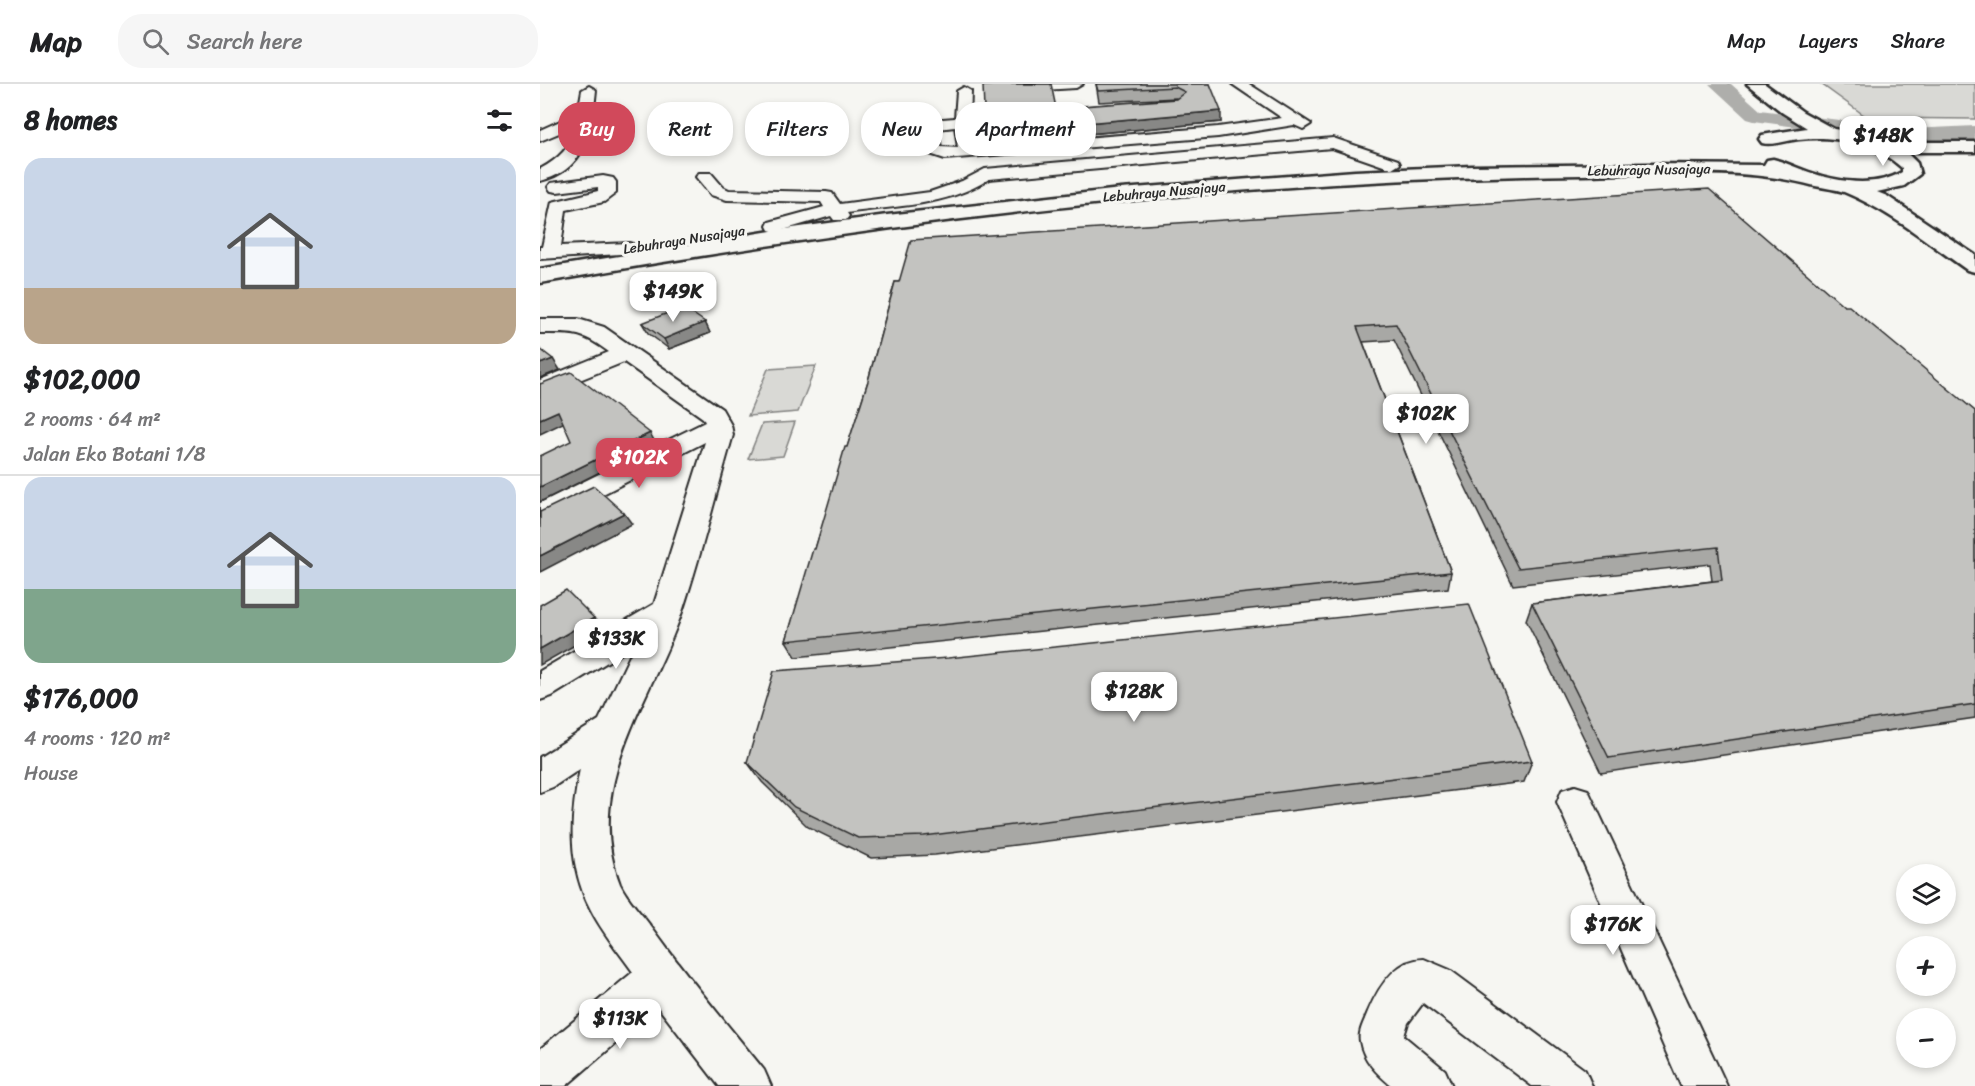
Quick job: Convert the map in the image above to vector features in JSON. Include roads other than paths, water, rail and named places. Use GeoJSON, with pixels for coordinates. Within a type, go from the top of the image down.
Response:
{"type":"FeatureCollection","features":[{"type":"Feature","properties":{"kind":"main road"},"geometry":{"type":"LineString","coordinates":[[1748,87],[1808,124],[1839,135],[1873,143],[1904,158],[1907,174],[1905,196],[1975,244]]}},
{"type":"Feature","properties":{"kind":"main road"},"geometry":{"type":"LineString","coordinates":[[1748,87],[1779,124],[1778,131],[1754,146],[1774,165],[1793,174],[1840,185],[1880,200],[1975,265]]}},
{"type":"Feature","properties":{"kind":"main road","name":"Lebuhraya Nusajaya"},"geometry":{"type":"LineString","coordinates":[[544,256],[629,249],[776,226],[837,213],[1220,174],[1754,146],[1786,134],[1810,132],[1839,135]]}},
{"type":"Feature","properties":{"kind":"main road"},"geometry":{"type":"LineString","coordinates":[[1873,143],[1919,147],[1975,147]]}},
{"type":"Feature","properties":{"kind":"main road"},"geometry":{"type":"LineString","coordinates":[[1840,185],[1866,187],[1888,185],[1907,174],[1948,161],[1975,160]]}},
{"type":"Feature","properties":{"kind":"main road","name":"Lebuhraya Nusajaya"},"geometry":{"type":"LineString","coordinates":[[540,276],[858,225],[1072,199],[1227,186],[1471,172],[1754,169],[1793,174]]}},
{"type":"Feature","properties":{"kind":"street"},"geometry":{"type":"LineString","coordinates":[[997,89],[1031,85],[1076,84]]}},
{"type":"Feature","properties":{"kind":"street"},"geometry":{"type":"LineString","coordinates":[[1239,84],[1333,143],[1392,164]]}},
{"type":"Feature","properties":{"kind":"street"},"geometry":{"type":"LineString","coordinates":[[587,102],[589,90]]}},
{"type":"Feature","properties":{"kind":"street"},"geometry":{"type":"LineString","coordinates":[[1166,141],[1186,129],[1218,132],[1297,120]]}},
{"type":"Feature","properties":{"kind":"street"},"geometry":{"type":"LineString","coordinates":[[955,123],[930,125],[933,150],[955,153]]}},
{"type":"Feature","properties":{"kind":"street"},"geometry":{"type":"LineString","coordinates":[[1096,150],[1166,141],[1253,140],[1246,127]]}},
{"type":"Feature","properties":{"kind":"street"},"geometry":{"type":"LineString","coordinates":[[541,142],[558,139]]}},
{"type":"Feature","properties":{"kind":"street"},"geometry":{"type":"LineString","coordinates":[[541,142],[558,139]]}},
{"type":"Feature","properties":{"kind":"street"},"geometry":{"type":"LineString","coordinates":[[924,181],[964,173],[985,174],[1333,143]]}},
{"type":"Feature","properties":{"kind":"street"},"geometry":{"type":"LineString","coordinates":[[540,176],[565,164],[569,156]]}},
{"type":"Feature","properties":{"kind":"street"},"geometry":{"type":"LineString","coordinates":[[985,156],[985,174]]}},
{"type":"Feature","properties":{"kind":"street"},"geometry":{"type":"LineString","coordinates":[[1013,156],[1014,160],[1046,156]]}},
{"type":"Feature","properties":{"kind":"street"},"geometry":{"type":"LineString","coordinates":[[705,177],[717,191],[727,195],[826,197],[837,213],[943,196],[968,187],[985,174]]}},
{"type":"Feature","properties":{"kind":"street"},"geometry":{"type":"LineString","coordinates":[[544,256],[558,206],[603,196],[607,193],[607,182],[603,181],[557,187]]}},
{"type":"Feature","properties":{"kind":"street"},"geometry":{"type":"LineString","coordinates":[[540,326],[578,326],[596,332],[713,414],[719,424],[720,435],[667,611],[612,730],[598,770],[591,815],[591,855],[605,897],[661,976],[748,1086]]}},
{"type":"Feature","properties":{"kind":"street"},"geometry":{"type":"LineString","coordinates":[[540,389],[624,353]]}},
{"type":"Feature","properties":{"kind":"street"},"geometry":{"type":"LineString","coordinates":[[540,514],[719,424]]}},
{"type":"Feature","properties":{"kind":"street"},"geometry":{"type":"LineString","coordinates":[[540,687],[667,611]]}},
{"type":"Feature","properties":{"kind":"street"},"geometry":{"type":"LineString","coordinates":[[540,776],[612,730]]}},
{"type":"Feature","properties":{"kind":"street"},"geometry":{"type":"LineString","coordinates":[[1575,802],[1704,1086]]}},
{"type":"Feature","properties":{"kind":"street"},"geometry":{"type":"LineString","coordinates":[[540,1078],[661,976]]}},
{"type":"Feature","properties":{"kind":"street"},"geometry":{"type":"LineString","coordinates":[[1429,1086],[1389,1053],[1382,1044],[1380,1032],[1384,1022],[1408,988],[1415,981],[1426,980],[1569,1086]]}},
{"type":"Feature","properties":{"kind":"waterway"},"geometry":{"type":"LineString","coordinates":[[1719,84],[1754,115],[1911,136],[1975,133]]}}]}
